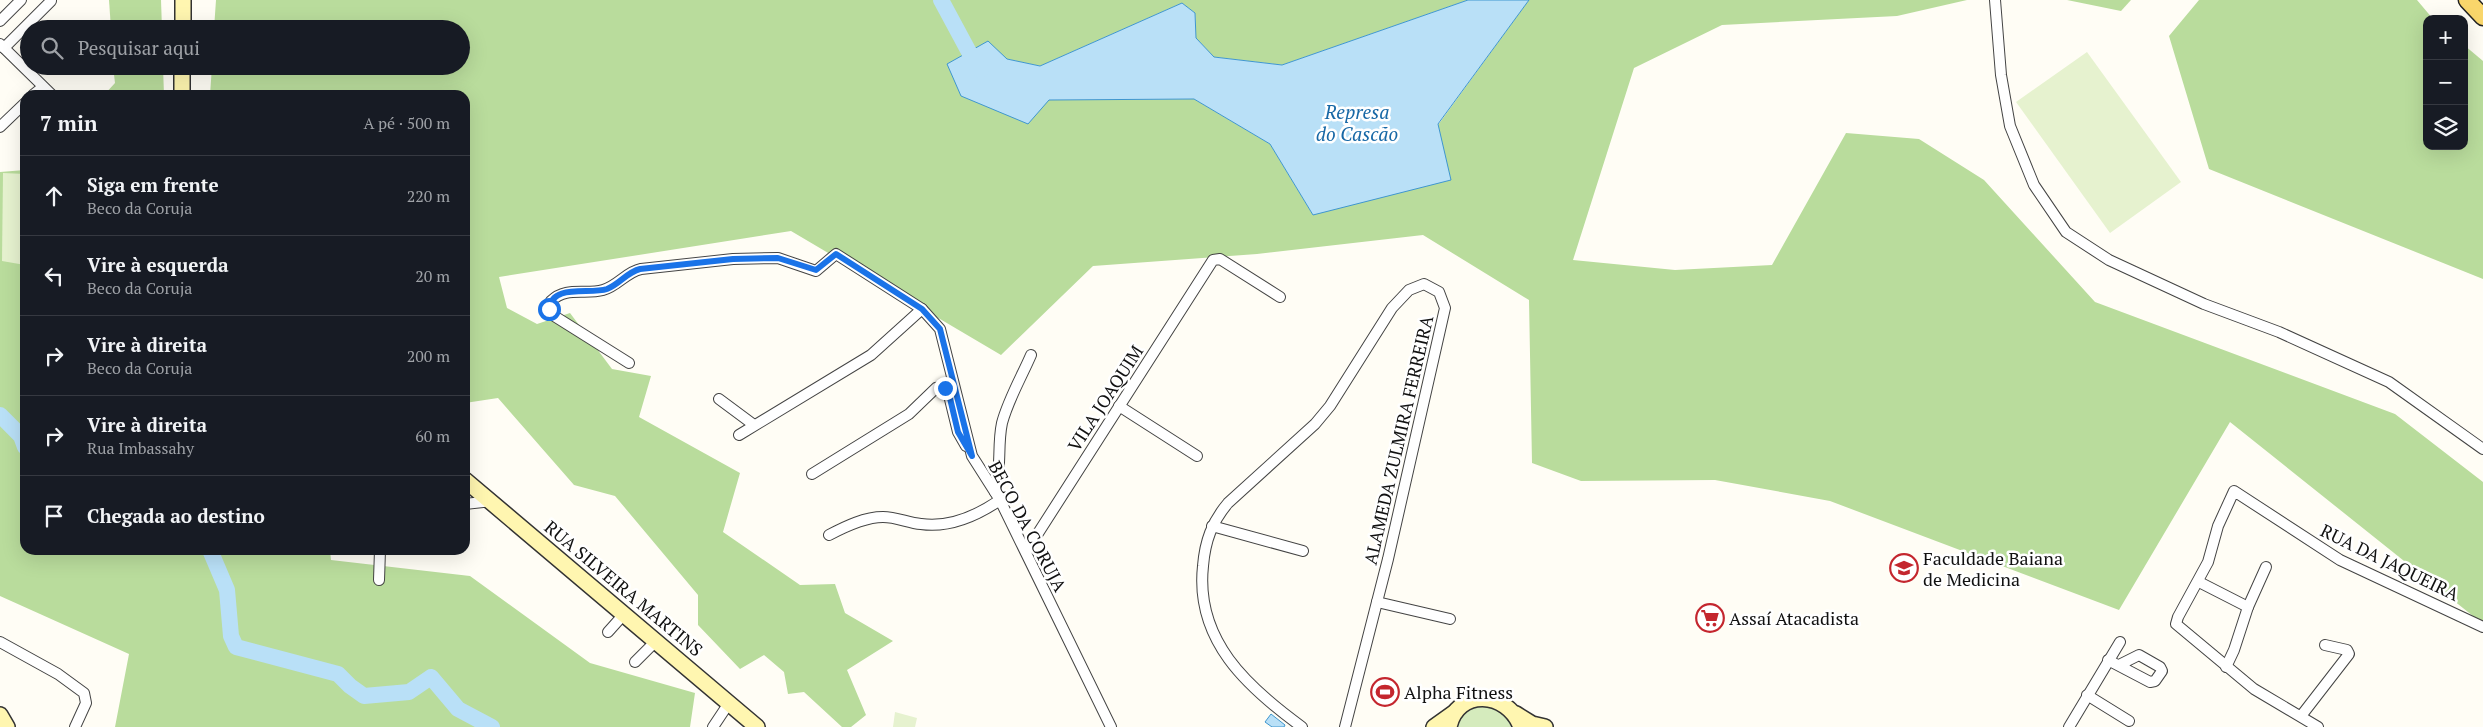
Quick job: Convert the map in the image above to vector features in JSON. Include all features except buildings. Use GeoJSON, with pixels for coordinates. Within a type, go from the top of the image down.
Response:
{"type":"FeatureCollection","features":[{"type":"Feature","properties":{"kind":"main road"},"geometry":{"type":"LineString","coordinates":[[183,0],[183,20]]}},
{"type":"Feature","properties":{"kind":"main road"},"geometry":{"type":"LineString","coordinates":[[2466,0],[2483,17]]}},
{"type":"Feature","properties":{"kind":"main road"},"geometry":{"type":"LineString","coordinates":[[182,75],[182,90]]}},
{"type":"Feature","properties":{"kind":"main road","name":"RUA SILVEIRA MARTINS"},"geometry":{"type":"LineString","coordinates":[[470,484],[657,640],[757,727]]}},
{"type":"Feature","properties":{"kind":"main road"},"geometry":{"type":"LineString","coordinates":[[1434,727],[1470,701],[1487,698],[1504,703],[1519,721],[1545,727]]}},
{"type":"Feature","properties":{"kind":"main road"},"geometry":{"type":"LineString","coordinates":[[1449,727],[1457,711]]}},
{"type":"Feature","properties":{"kind":"main road"},"geometry":{"type":"LineString","coordinates":[[0,715],[7,727]]}},
{"type":"Feature","properties":{"kind":"street"},"geometry":{"type":"LineString","coordinates":[[0,21],[21,0]]}},
{"type":"Feature","properties":{"kind":"street"},"geometry":{"type":"LineString","coordinates":[[1995,0],[2001,74],[2010,126],[2034,185],[2066,232],[2108,260],[2204,304],[2315,347],[2389,382],[2483,449]]}},
{"type":"Feature","properties":{"kind":"street"},"geometry":{"type":"LineString","coordinates":[[30,20],[51,1]]}},
{"type":"Feature","properties":{"kind":"street"},"geometry":{"type":"LineString","coordinates":[[20,29],[2,46],[20,64]]}},
{"type":"Feature","properties":{"kind":"street"},"geometry":{"type":"LineString","coordinates":[[31,75],[46,90]]}},
{"type":"Feature","properties":{"kind":"street"},"geometry":{"type":"LineString","coordinates":[[39,90],[43,87]]}},
{"type":"Feature","properties":{"kind":"street"},"geometry":{"type":"LineString","coordinates":[[0,127],[20,108]]}},
{"type":"Feature","properties":{"kind":"street","name":"BECO DA CORUJA"},"geometry":{"type":"LineString","coordinates":[[629,363],[552,314],[549,309],[551,301],[568,292],[598,291],[609,288],[630,273],[640,269],[733,259],[778,258],[816,270],[836,254],[922,309],[940,329],[972,456],[998,496],[1111,727]]}},
{"type":"Feature","properties":{"kind":"street","name":"VILA JOAQUIM"},"geometry":{"type":"LineString","coordinates":[[1026,552],[1212,262],[1215,259],[1220,259],[1280,297]]}},
{"type":"Feature","properties":{"kind":"street","name":"ALAMEDA ZULMIRA FERREIRA"},"geometry":{"type":"LineString","coordinates":[[1302,727],[1264,698],[1245,678],[1224,651],[1209,626],[1204,612],[1202,576],[1207,538],[1212,526],[1228,503],[1315,424],[1330,406],[1366,345],[1402,296],[1419,285],[1431,286],[1440,292],[1445,308],[1346,727]]}},
{"type":"Feature","properties":{"kind":"street"},"geometry":{"type":"LineString","coordinates":[[739,435],[871,355],[922,309]]}},
{"type":"Feature","properties":{"kind":"street"},"geometry":{"type":"LineString","coordinates":[[829,535],[846,526],[882,516],[921,524],[949,523],[977,513],[998,496],[998,449],[1002,422],[1031,355]]}},
{"type":"Feature","properties":{"kind":"street"},"geometry":{"type":"LineString","coordinates":[[812,474],[909,414],[932,390],[941,387],[948,391],[958,432],[972,456]]}},
{"type":"Feature","properties":{"kind":"street"},"geometry":{"type":"LineString","coordinates":[[719,399],[754,425]]}},
{"type":"Feature","properties":{"kind":"street"},"geometry":{"type":"LineString","coordinates":[[1119,406],[1197,456]]}},
{"type":"Feature","properties":{"kind":"street","name":"RUA DA JAQUEIRA"},"geometry":{"type":"LineString","coordinates":[[2199,582],[2215,543],[2218,526],[2234,491],[2340,560],[2483,627]]}},
{"type":"Feature","properties":{"kind":"street"},"geometry":{"type":"LineString","coordinates":[[470,504],[492,502]]}},
{"type":"Feature","properties":{"kind":"street"},"geometry":{"type":"LineString","coordinates":[[1212,526],[1303,551]]}},
{"type":"Feature","properties":{"kind":"street"},"geometry":{"type":"LineString","coordinates":[[379,580],[380,555]]}},
{"type":"Feature","properties":{"kind":"street"},"geometry":{"type":"LineString","coordinates":[[2226,667],[2241,632],[2248,607],[2266,567]]}},
{"type":"Feature","properties":{"kind":"street"},"geometry":{"type":"LineString","coordinates":[[2248,607],[2199,582],[2178,617],[2176,624],[2254,689],[2318,727]]}},
{"type":"Feature","properties":{"kind":"street"},"geometry":{"type":"LineString","coordinates":[[1377,602],[1450,619]]}},
{"type":"Feature","properties":{"kind":"street"},"geometry":{"type":"LineString","coordinates":[[608,632],[625,613]]}},
{"type":"Feature","properties":{"kind":"street"},"geometry":{"type":"LineString","coordinates":[[635,662],[657,640]]}},
{"type":"Feature","properties":{"kind":"street"},"geometry":{"type":"LineString","coordinates":[[0,642],[58,674],[84,693],[86,703],[75,727]]}},
{"type":"Feature","properties":{"kind":"street"},"geometry":{"type":"LineString","coordinates":[[2069,727],[2120,642]]}},
{"type":"Feature","properties":{"kind":"street"},"geometry":{"type":"LineString","coordinates":[[2301,716],[2350,654],[2347,650],[2324,646]]}},
{"type":"Feature","properties":{"kind":"street"},"geometry":{"type":"LineString","coordinates":[[2108,660],[2119,665]]}},
{"type":"Feature","properties":{"kind":"street"},"geometry":{"type":"LineString","coordinates":[[2087,695],[2129,721]]}},
{"type":"Feature","properties":{"kind":"street"},"geometry":{"type":"LineString","coordinates":[[713,727],[730,703]]}},
{"type":"Feature","properties":{"kind":"green space"},"geometry":{"type":"Polygon","coordinates":[[[109,0],[161,0],[162,20],[110,20],[109,0]]]}},
{"type":"Feature","properties":{"kind":"green space"},"geometry":{"type":"Polygon","coordinates":[[[216,0],[1468,0],[1282,65],[1214,57],[1196,38],[1195,13],[1182,3],[1040,66],[1007,59],[1049,100],[1194,99],[1270,144],[1313,215],[1438,125],[1529,0],[1967,0],[1897,16],[1722,25],[1634,68],[1573,260],[1675,270],[1772,265],[1846,133],[1919,139],[1984,180],[2095,302],[2395,414],[2483,482],[2483,624],[2230,422],[2119,610],[1830,501],[1715,480],[1581,481],[1532,463],[1529,300],[1423,235],[1257,254],[1093,266],[1001,355],[791,231],[499,277],[507,308],[537,324],[570,313],[612,369],[651,376],[639,417],[740,473],[723,532],[800,585],[835,584],[845,613],[893,641],[847,670],[866,715],[851,727],[842,727],[804,692],[788,694],[784,672],[764,655],[740,669],[698,625],[698,595],[615,496],[574,485],[498,398],[470,402],[470,90],[210,90],[211,75],[470,75],[470,20],[215,20],[216,0]]]}},
{"type":"Feature","properties":{"kind":"green space"},"geometry":{"type":"Polygon","coordinates":[[[2067,0],[2131,0],[2121,11],[2067,0]]]}},
{"type":"Feature","properties":{"kind":"green space"},"geometry":{"type":"Polygon","coordinates":[[[2199,0],[2417,0],[2430,15],[2423,15],[2423,150],[2468,150],[2468,48],[2483,61],[2483,279],[2209,169],[2169,36],[2199,0]]]}},
{"type":"Feature","properties":{"kind":"green space"},"geometry":{"type":"Polygon","coordinates":[[[2087,52],[2181,182],[2110,233],[2016,102],[2087,52]]]}},
{"type":"Feature","properties":{"kind":"green space"},"geometry":{"type":"Polygon","coordinates":[[[114,75],[163,75],[164,90],[109,90],[115,83],[114,75]]]}},
{"type":"Feature","properties":{"kind":"green space"},"geometry":{"type":"Polygon","coordinates":[[[20,170],[20,555],[330,555],[331,560],[470,576],[590,663],[695,693],[690,727],[115,727],[129,654],[0,596],[0,172],[20,170]]]}},
{"type":"Feature","properties":{"kind":"green space"},"geometry":{"type":"Polygon","coordinates":[[[3,173],[20,174],[20,264],[2,261],[3,173]]]}},
{"type":"Feature","properties":{"kind":"green space"},"geometry":{"type":"Polygon","coordinates":[[[1488,705],[1505,713],[1514,727],[1455,727],[1461,717],[1468,711],[1488,705]]]}},
{"type":"Feature","properties":{"kind":"green space"},"geometry":{"type":"Polygon","coordinates":[[[895,712],[917,718],[915,727],[893,727],[895,712]]]}},
{"type":"Feature","properties":{"kind":"water","name":"Represa do Cascão"},"geometry":{"type":"Polygon","coordinates":[[[1468,0],[1529,0],[1438,124],[1451,180],[1313,215],[1270,144],[1194,99],[1049,100],[1028,124],[961,96],[947,64],[988,41],[1007,59],[1040,66],[1182,3],[1195,13],[1196,38],[1214,57],[1282,65],[1468,0]]]}},
{"type":"Feature","properties":{"kind":"water"},"geometry":{"type":"Polygon","coordinates":[[[1271,714],[1285,725],[1284,727],[1272,727],[1265,722],[1271,714]]]}},
{"type":"Feature","properties":{"kind":"waterway"},"geometry":{"type":"LineString","coordinates":[[941,0],[976,65],[981,70]]}},
{"type":"Feature","properties":{"kind":"waterway"},"geometry":{"type":"LineString","coordinates":[[0,415],[20,435]]}},
{"type":"Feature","properties":{"kind":"waterway"},"geometry":{"type":"LineString","coordinates":[[212,555],[227,590],[231,636],[236,647],[338,674],[364,696],[409,692],[431,677],[458,709],[492,727]]}},
{"type":"Feature","properties":{"kind":"place","name":"Faculdade Baiana de Medicina"},"geometry":{"type":"Point","coordinates":[1904,568]}},
{"type":"Feature","properties":{"kind":"place","name":"Assaí Atacadista"},"geometry":{"type":"Point","coordinates":[1710,618]}},
{"type":"Feature","properties":{"kind":"place","name":"Alpha Fitness"},"geometry":{"type":"Point","coordinates":[1385,692]}},
{"type":"Feature","properties":{"kind":"route"},"geometry":{"type":"LineString","coordinates":[[549,309],[551,301],[561,294],[574,291],[603,290],[614,286],[630,273],[640,269],[733,259],[778,258],[816,270],[831,256],[836,254],[922,309],[940,329],[946,346],[972,456],[958,432],[949,394],[945,388]]}}]}
